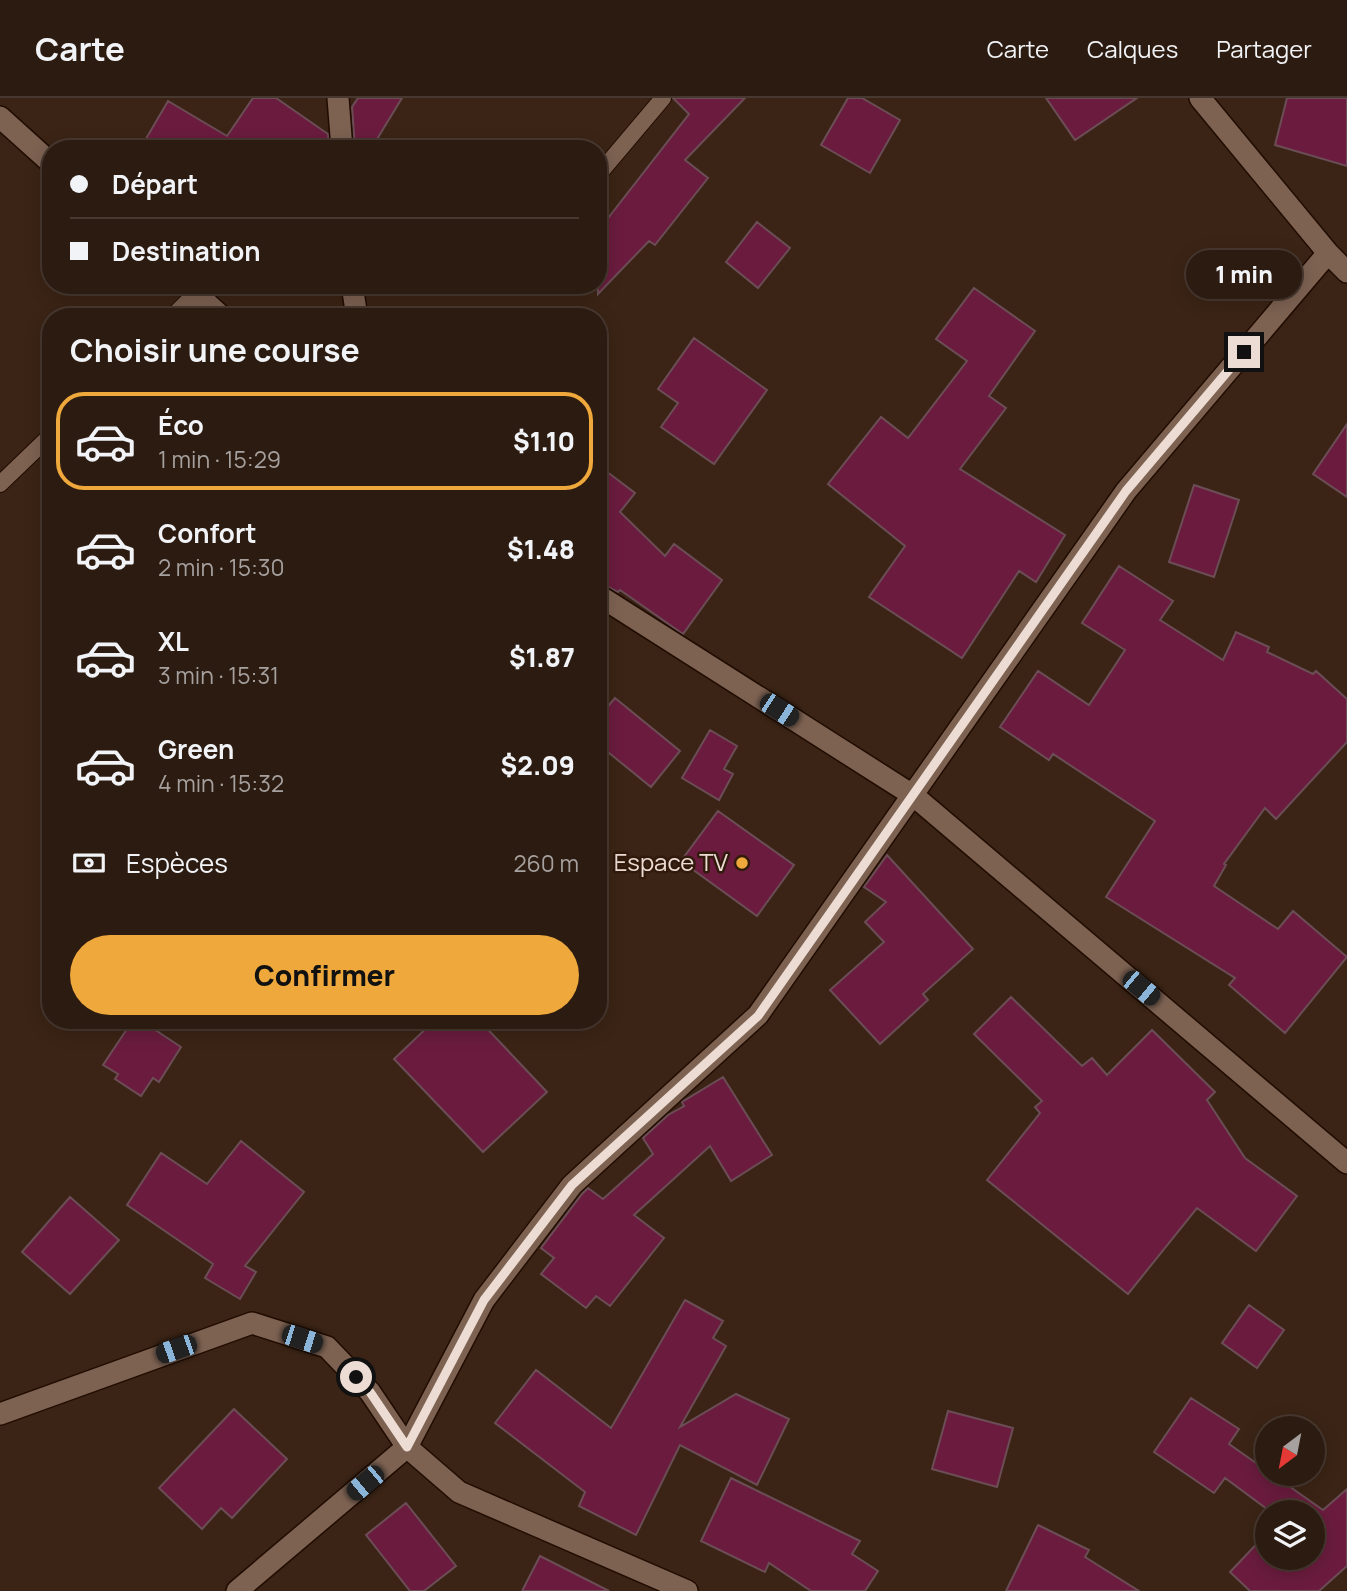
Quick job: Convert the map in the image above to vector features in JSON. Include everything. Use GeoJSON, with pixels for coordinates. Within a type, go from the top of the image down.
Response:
{"type":"FeatureCollection","features":[{"type":"Feature","properties":{"kind":"street"},"geometry":{"type":"LineString","coordinates":[[338,98],[341,140]]}},
{"type":"Feature","properties":{"kind":"street"},"geometry":{"type":"LineString","coordinates":[[1200,98],[1328,253],[1347,271]]}},
{"type":"Feature","properties":{"kind":"street"},"geometry":{"type":"LineString","coordinates":[[0,117],[42,155]]}},
{"type":"Feature","properties":{"kind":"street"},"geometry":{"type":"LineString","coordinates":[[237,1591],[407,1447],[484,1300],[572,1185],[758,1016],[1126,491],[1328,253]]}},
{"type":"Feature","properties":{"kind":"street"},"geometry":{"type":"LineString","coordinates":[[197,294],[212,308]]}},
{"type":"Feature","properties":{"kind":"street"},"geometry":{"type":"LineString","coordinates":[[607,601],[914,796],[1347,1163]]}},
{"type":"Feature","properties":{"kind":"street"},"geometry":{"type":"LineString","coordinates":[[0,1414],[252,1323],[327,1347],[370,1392],[407,1447],[458,1492],[687,1591]]}},
{"type":"Feature","properties":{"kind":"lane"},"geometry":{"type":"LineString","coordinates":[[607,164],[663,98]]}},
{"type":"Feature","properties":{"kind":"lane"},"geometry":{"type":"LineString","coordinates":[[0,484],[42,444]]}},
{"type":"Feature","properties":{"kind":"building"},"geometry":{"type":"Polygon","coordinates":[[[253,98],[276,98],[328,134],[328,140],[145,140],[168,101],[227,136],[253,98]]]}},
{"type":"Feature","properties":{"kind":"building"},"geometry":{"type":"Polygon","coordinates":[[[358,98],[402,98],[376,140],[354,140],[352,107],[358,98]]]}},
{"type":"Feature","properties":{"kind":"building"},"geometry":{"type":"Polygon","coordinates":[[[673,98],[745,98],[685,160],[708,178],[655,245],[649,241],[607,285],[607,219],[689,114],[673,98]]]}},
{"type":"Feature","properties":{"kind":"building"},"geometry":{"type":"Polygon","coordinates":[[[848,98],[862,98],[900,120],[870,173],[821,145],[848,98]]]}},
{"type":"Feature","properties":{"kind":"building"},"geometry":{"type":"Polygon","coordinates":[[[1046,98],[1137,98],[1075,140],[1046,98]]]}},
{"type":"Feature","properties":{"kind":"building"},"geometry":{"type":"Polygon","coordinates":[[[1287,98],[1347,98],[1347,166],[1275,145],[1287,98]]]}},
{"type":"Feature","properties":{"kind":"building"},"geometry":{"type":"Polygon","coordinates":[[[757,222],[790,248],[758,288],[726,262],[757,222]]]}},
{"type":"Feature","properties":{"kind":"building"},"geometry":{"type":"Polygon","coordinates":[[[974,288],[1035,331],[989,396],[1006,408],[960,469],[1065,535],[1036,582],[1019,571],[962,658],[869,597],[905,546],[828,484],[881,417],[908,438],[967,361],[936,339],[974,288]]]}},
{"type":"Feature","properties":{"kind":"building"},"geometry":{"type":"Polygon","coordinates":[[[694,338],[767,390],[714,464],[661,427],[678,403],[658,389],[694,338]]]}},
{"type":"Feature","properties":{"kind":"building"},"geometry":{"type":"Polygon","coordinates":[[[1347,424],[1347,497],[1313,474],[1347,424]]]}},
{"type":"Feature","properties":{"kind":"building"},"geometry":{"type":"Polygon","coordinates":[[[607,472],[635,493],[620,512],[665,556],[674,544],[722,580],[683,634],[620,590],[618,592],[607,586],[607,472]]]}},
{"type":"Feature","properties":{"kind":"building"},"geometry":{"type":"Polygon","coordinates":[[[1194,485],[1239,500],[1214,577],[1169,562],[1194,485]]]}},
{"type":"Feature","properties":{"kind":"building"},"geometry":{"type":"Polygon","coordinates":[[[1119,566],[1173,601],[1160,620],[1223,660],[1236,632],[1269,647],[1267,652],[1313,674],[1316,671],[1347,699],[1347,742],[1276,819],[1265,808],[1224,864],[1226,865],[1214,886],[1278,929],[1293,911],[1347,957],[1285,1033],[1229,985],[1235,978],[1106,897],[1155,821],[1053,754],[1049,760],[1000,727],[1038,671],[1089,705],[1125,650],[1082,623],[1119,566]]]}},
{"type":"Feature","properties":{"kind":"building"},"geometry":{"type":"Polygon","coordinates":[[[615,698],[680,751],[651,787],[607,751],[607,707],[615,698]]]}},
{"type":"Feature","properties":{"kind":"building"},"geometry":{"type":"Polygon","coordinates":[[[710,730],[737,746],[724,769],[733,774],[719,800],[682,778],[710,730]]]}},
{"type":"Feature","properties":{"kind":"building"},"geometry":{"type":"Polygon","coordinates":[[[718,811],[794,865],[757,916],[681,861],[718,811]]]}},
{"type":"Feature","properties":{"kind":"building"},"geometry":{"type":"Polygon","coordinates":[[[887,855],[973,949],[923,994],[928,1000],[880,1044],[830,990],[884,942],[865,922],[886,902],[864,887],[887,855]]]}},
{"type":"Feature","properties":{"kind":"building"},"geometry":{"type":"Polygon","coordinates":[[[1011,997],[1082,1066],[1092,1058],[1107,1075],[1152,1030],[1215,1092],[1207,1100],[1245,1158],[1297,1196],[1256,1251],[1197,1208],[1128,1294],[987,1180],[1040,1113],[1035,1107],[1042,1101],[974,1034],[1011,997]]]}},
{"type":"Feature","properties":{"kind":"building"},"geometry":{"type":"Polygon","coordinates":[[[127,1029],[154,1029],[181,1047],[159,1082],[153,1078],[141,1096],[115,1079],[118,1074],[103,1065],[127,1029]]]}},
{"type":"Feature","properties":{"kind":"building"},"geometry":{"type":"Polygon","coordinates":[[[426,1029],[488,1029],[547,1092],[483,1152],[394,1059],[426,1029]]]}},
{"type":"Feature","properties":{"kind":"building"},"geometry":{"type":"Polygon","coordinates":[[[723,1077],[772,1155],[731,1181],[710,1146],[634,1215],[664,1238],[610,1306],[596,1296],[586,1308],[541,1274],[554,1258],[541,1248],[588,1188],[603,1199],[653,1154],[643,1138],[668,1115],[684,1106],[682,1102],[723,1077]]]}},
{"type":"Feature","properties":{"kind":"building"},"geometry":{"type":"Polygon","coordinates":[[[241,1141],[304,1192],[245,1266],[256,1272],[240,1299],[205,1278],[213,1264],[127,1205],[161,1153],[207,1184],[241,1141]]]}},
{"type":"Feature","properties":{"kind":"building"},"geometry":{"type":"Polygon","coordinates":[[[70,1197],[119,1240],[70,1294],[22,1252],[70,1197]]]}},
{"type":"Feature","properties":{"kind":"building"},"geometry":{"type":"Polygon","coordinates":[[[685,1300],[723,1321],[713,1338],[726,1346],[680,1427],[736,1394],[789,1419],[757,1485],[680,1445],[636,1535],[579,1506],[585,1492],[495,1423],[536,1370],[611,1428],[685,1300]]]}},
{"type":"Feature","properties":{"kind":"building"},"geometry":{"type":"Polygon","coordinates":[[[1249,1305],[1284,1330],[1257,1368],[1222,1343],[1249,1305]]]}},
{"type":"Feature","properties":{"kind":"building"},"geometry":{"type":"Polygon","coordinates":[[[1191,1398],[1239,1429],[1229,1444],[1255,1462],[1255,1486],[1289,1486],[1309,1500],[1255,1500],[1225,1478],[1214,1493],[1154,1452],[1191,1398]]]}},
{"type":"Feature","properties":{"kind":"building"},"geometry":{"type":"Polygon","coordinates":[[[234,1409],[287,1459],[232,1518],[221,1508],[202,1529],[159,1488],[234,1409]]]}},
{"type":"Feature","properties":{"kind":"building"},"geometry":{"type":"Polygon","coordinates":[[[948,1411],[1013,1428],[997,1487],[932,1469],[948,1411]]]}},
{"type":"Feature","properties":{"kind":"building"},"geometry":{"type":"Polygon","coordinates":[[[731,1478],[860,1541],[852,1554],[878,1571],[865,1591],[811,1591],[769,1563],[765,1572],[701,1541],[731,1478]]]}},
{"type":"Feature","properties":{"kind":"building"},"geometry":{"type":"Polygon","coordinates":[[[1347,1489],[1347,1566],[1319,1591],[1250,1591],[1230,1572],[1255,1546],[1255,1570],[1325,1570],[1325,1508],[1347,1489]]]}},
{"type":"Feature","properties":{"kind":"building"},"geometry":{"type":"Polygon","coordinates":[[[406,1503],[456,1566],[424,1591],[410,1591],[366,1535],[406,1503]]]}},
{"type":"Feature","properties":{"kind":"building"},"geometry":{"type":"Polygon","coordinates":[[[1038,1525],[1089,1550],[1085,1557],[1139,1591],[1006,1591],[1038,1525]]]}},
{"type":"Feature","properties":{"kind":"building"},"geometry":{"type":"Polygon","coordinates":[[[540,1556],[609,1591],[522,1591],[540,1556]]]}},
{"type":"Feature","properties":{"kind":"place","name":"Espace TV"},"geometry":{"type":"Point","coordinates":[742,863]}},
{"type":"Feature","properties":{"kind":"route"},"geometry":{"type":"LineString","coordinates":[[356,1377],[370,1392],[407,1447],[484,1300],[572,1185],[758,1016],[1126,491],[1244,352]]}}]}
